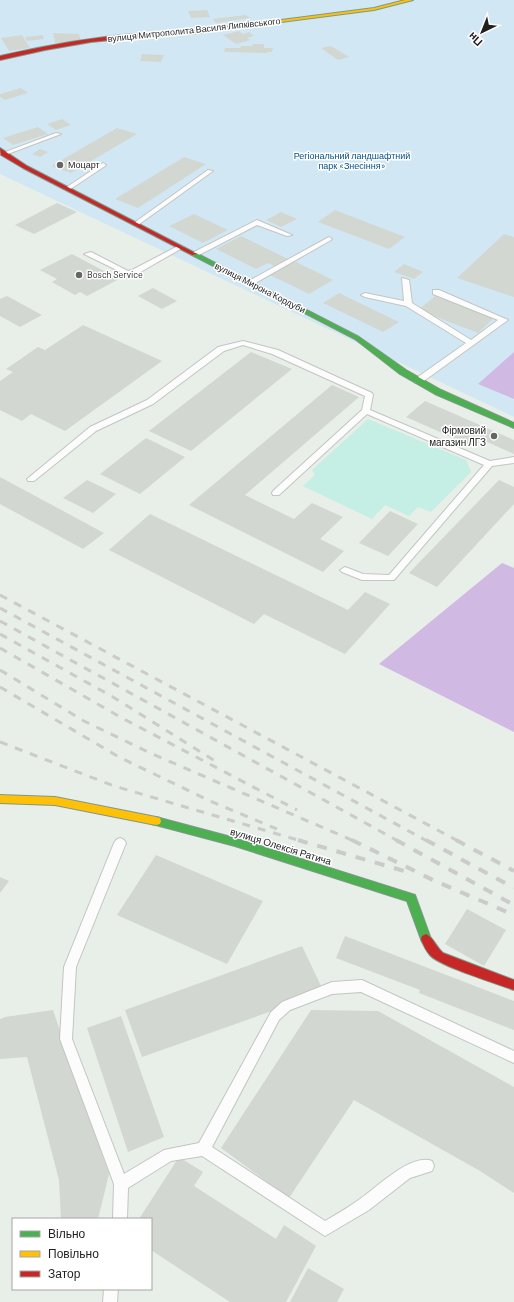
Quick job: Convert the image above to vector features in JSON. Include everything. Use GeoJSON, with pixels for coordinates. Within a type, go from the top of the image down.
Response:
{"type":"FeatureCollection","features":[{"type":"Feature","properties":{"kind":"street","name":"вулиця Митрополита Василя Липківського"},"geometry":{"type":"LineString","coordinates":[[0,58],[20,53],[122,37],[170,34],[374,9],[411,0]]}},
{"type":"Feature","properties":{"kind":"street","name":"вулиця Мирона Кордуби"},"geometry":{"type":"LineString","coordinates":[[1,152],[67,189],[357,338],[403,372],[438,392],[514,426]]}},
{"type":"Feature","properties":{"kind":"street","name":"вулиця Олексія Ратича"},"geometry":{"type":"LineString","coordinates":[[0,799],[53,801],[119,812],[188,829],[411,898],[418,921],[435,953],[483,975],[514,985]]}},
{"type":"Feature","properties":{"kind":"lane"},"geometry":{"type":"LineString","coordinates":[[1,152],[58,134]]}},
{"type":"Feature","properties":{"kind":"lane"},"geometry":{"type":"LineString","coordinates":[[67,189],[103,165]]}},
{"type":"Feature","properties":{"kind":"lane"},"geometry":{"type":"LineString","coordinates":[[136,224],[210,171]]}},
{"type":"Feature","properties":{"kind":"lane"},"geometry":{"type":"LineString","coordinates":[[194,254],[257,222],[289,235]]}},
{"type":"Feature","properties":{"kind":"lane"},"geometry":{"type":"LineString","coordinates":[[250,283],[329,239]]}},
{"type":"Feature","properties":{"kind":"lane"},"geometry":{"type":"LineString","coordinates":[[88,254],[127,273],[134,272],[180,247]]}},
{"type":"Feature","properties":{"kind":"lane"},"geometry":{"type":"LineString","coordinates":[[405,280],[408,304]]}},
{"type":"Feature","properties":{"kind":"lane"},"geometry":{"type":"LineString","coordinates":[[418,381],[504,320],[436,292]]}},
{"type":"Feature","properties":{"kind":"lane"},"geometry":{"type":"LineString","coordinates":[[365,295],[408,304],[471,343]]}},
{"type":"Feature","properties":{"kind":"lane"},"geometry":{"type":"LineString","coordinates":[[31,479],[93,429],[150,402],[221,349],[243,343],[275,352],[369,395],[366,411],[276,493]]}},
{"type":"Feature","properties":{"kind":"lane"},"geometry":{"type":"LineString","coordinates":[[366,411],[489,464],[514,460]]}},
{"type":"Feature","properties":{"kind":"lane"},"geometry":{"type":"LineString","coordinates":[[345,570],[362,577],[391,578],[489,464]]}},
{"type":"Feature","properties":{"kind":"lane"},"geometry":{"type":"LineString","coordinates":[[120,843],[70,967],[66,1038],[121,1184],[120,1218]]}},
{"type":"Feature","properties":{"kind":"lane"},"geometry":{"type":"LineString","coordinates":[[203,1149],[275,1016],[286,1006],[332,988],[362,986],[514,1057]]}},
{"type":"Feature","properties":{"kind":"lane"},"geometry":{"type":"LineString","coordinates":[[121,1184],[169,1155],[203,1149],[325,1229],[364,1206],[406,1172],[427,1166]]}},
{"type":"Feature","properties":{"kind":"lane"},"geometry":{"type":"LineString","coordinates":[[110,1302],[111,1290]]}},
{"type":"Feature","properties":{"kind":"shaded area"},"geometry":{"type":"Polygon","coordinates":[[[514,352],[514,399],[478,384],[514,352]]]}},
{"type":"Feature","properties":{"kind":"shaded area"},"geometry":{"type":"Polygon","coordinates":[[[368,419],[466,460],[471,472],[431,512],[418,507],[409,516],[385,505],[372,519],[303,486],[315,475],[312,470],[368,419]]]}},
{"type":"Feature","properties":{"kind":"shaded area"},"geometry":{"type":"Polygon","coordinates":[[[502,563],[514,568],[514,732],[379,664],[502,563]]]}},
{"type":"Feature","properties":{"kind":"green space","name":"Регіональний ландшафтний парк «Знесіння»"},"geometry":{"type":"Polygon","coordinates":[[[0,0],[514,0],[514,417],[0,174],[0,0]]]}},
{"type":"Feature","properties":{"kind":"building"},"geometry":{"type":"Polygon","coordinates":[[[207,10],[210,17],[191,18],[188,11],[207,10]]]}},
{"type":"Feature","properties":{"kind":"building"},"geometry":{"type":"Polygon","coordinates":[[[246,15],[250,18],[216,23],[213,19],[246,15]]]}},
{"type":"Feature","properties":{"kind":"building"},"geometry":{"type":"Polygon","coordinates":[[[239,31],[243,34],[249,32],[254,36],[247,38],[251,40],[236,44],[223,35],[239,31]]]}},
{"type":"Feature","properties":{"kind":"building"},"geometry":{"type":"Polygon","coordinates":[[[53,33],[79,34],[81,41],[55,43],[53,33]]]}},
{"type":"Feature","properties":{"kind":"building"},"geometry":{"type":"Polygon","coordinates":[[[22,35],[30,48],[9,51],[1,38],[22,35]]]}},
{"type":"Feature","properties":{"kind":"building"},"geometry":{"type":"Polygon","coordinates":[[[43,35],[44,39],[27,41],[25,37],[43,35]]]}},
{"type":"Feature","properties":{"kind":"building"},"geometry":{"type":"Polygon","coordinates":[[[253,44],[264,44],[264,48],[273,48],[272,52],[224,52],[225,48],[240,48],[241,46],[252,46],[253,44]]]}},
{"type":"Feature","properties":{"kind":"building"},"geometry":{"type":"Polygon","coordinates":[[[331,46],[349,57],[338,60],[321,48],[331,46]]]}},
{"type":"Feature","properties":{"kind":"building"},"geometry":{"type":"Polygon","coordinates":[[[142,54],[164,55],[161,62],[140,61],[142,54]]]}},
{"type":"Feature","properties":{"kind":"building"},"geometry":{"type":"Polygon","coordinates":[[[21,88],[28,93],[5,100],[0,97],[0,94],[21,88]]]}},
{"type":"Feature","properties":{"kind":"building"},"geometry":{"type":"Polygon","coordinates":[[[62,119],[71,125],[56,130],[47,124],[62,119]]]}},
{"type":"Feature","properties":{"kind":"building"},"geometry":{"type":"Polygon","coordinates":[[[38,127],[48,134],[13,145],[3,138],[38,127]]]}},
{"type":"Feature","properties":{"kind":"building"},"geometry":{"type":"Polygon","coordinates":[[[117,128],[137,134],[71,173],[51,166],[117,128]]]}},
{"type":"Feature","properties":{"kind":"building"},"geometry":{"type":"Polygon","coordinates":[[[40,149],[48,152],[40,157],[32,154],[40,149]]]}},
{"type":"Feature","properties":{"kind":"building"},"geometry":{"type":"Polygon","coordinates":[[[184,157],[206,164],[138,208],[115,199],[184,157]]]}},
{"type":"Feature","properties":{"kind":"building"},"geometry":{"type":"Polygon","coordinates":[[[57,203],[77,212],[34,234],[15,225],[57,203]]]}},
{"type":"Feature","properties":{"kind":"building"},"geometry":{"type":"Polygon","coordinates":[[[335,210],[405,237],[389,249],[318,222],[335,210]]]}},
{"type":"Feature","properties":{"kind":"building"},"geometry":{"type":"Polygon","coordinates":[[[281,212],[297,219],[281,227],[266,220],[281,212]]]}},
{"type":"Feature","properties":{"kind":"building"},"geometry":{"type":"Polygon","coordinates":[[[194,214],[228,230],[203,243],[169,226],[194,214]]]}},
{"type":"Feature","properties":{"kind":"building"},"geometry":{"type":"Polygon","coordinates":[[[504,234],[514,237],[514,297],[457,278],[504,234]]]}},
{"type":"Feature","properties":{"kind":"building"},"geometry":{"type":"Polygon","coordinates":[[[241,236],[288,259],[274,266],[268,263],[256,269],[216,249],[241,236]]]}},
{"type":"Feature","properties":{"kind":"building","name":"Bosch Service"},"geometry":{"type":"Polygon","coordinates":[[[72,254],[119,279],[87,296],[80,292],[75,295],[52,282],[57,279],[40,270],[72,254]]]}},
{"type":"Feature","properties":{"kind":"building"},"geometry":{"type":"Polygon","coordinates":[[[294,261],[333,280],[309,294],[270,275],[294,261]]]}},
{"type":"Feature","properties":{"kind":"building"},"geometry":{"type":"Polygon","coordinates":[[[404,264],[423,272],[414,279],[394,272],[404,264]]]}},
{"type":"Feature","properties":{"kind":"building"},"geometry":{"type":"Polygon","coordinates":[[[153,288],[177,301],[162,309],[138,296],[153,288]]]}},
{"type":"Feature","properties":{"kind":"building"},"geometry":{"type":"Polygon","coordinates":[[[339,293],[399,322],[383,332],[323,303],[339,293]]]}},
{"type":"Feature","properties":{"kind":"building"},"geometry":{"type":"Polygon","coordinates":[[[7,296],[42,315],[20,327],[0,316],[0,299],[7,296]]]}},
{"type":"Feature","properties":{"kind":"building"},"geometry":{"type":"Polygon","coordinates":[[[435,296],[494,318],[478,333],[418,310],[435,296]]]}},
{"type":"Feature","properties":{"kind":"building"},"geometry":{"type":"Polygon","coordinates":[[[83,325],[162,361],[65,431],[31,414],[22,421],[0,410],[0,381],[13,372],[6,369],[38,347],[45,350],[83,325]]]}},
{"type":"Feature","properties":{"kind":"building"},"geometry":{"type":"Polygon","coordinates":[[[251,352],[292,369],[191,451],[149,431],[251,352]]]}},
{"type":"Feature","properties":{"kind":"building"},"geometry":{"type":"Polygon","coordinates":[[[332,385],[359,397],[245,495],[294,519],[312,503],[343,517],[320,539],[344,551],[323,572],[189,505],[332,385]]]}},
{"type":"Feature","properties":{"kind":"building"},"geometry":{"type":"Polygon","coordinates":[[[425,401],[514,440],[514,454],[476,437],[467,444],[406,417],[425,401]]]}},
{"type":"Feature","properties":{"kind":"building"},"geometry":{"type":"Polygon","coordinates":[[[146,438],[185,457],[140,494],[100,474],[146,438]]]}},
{"type":"Feature","properties":{"kind":"building"},"geometry":{"type":"Polygon","coordinates":[[[0,477],[104,533],[83,549],[0,504],[0,477]]]}},
{"type":"Feature","properties":{"kind":"building"},"geometry":{"type":"Polygon","coordinates":[[[87,480],[116,494],[93,513],[63,498],[87,480]]]}},
{"type":"Feature","properties":{"kind":"building"},"geometry":{"type":"Polygon","coordinates":[[[499,480],[514,487],[514,504],[437,587],[409,573],[499,480]]]}},
{"type":"Feature","properties":{"kind":"building"},"geometry":{"type":"Polygon","coordinates":[[[390,511],[418,524],[388,556],[359,543],[390,511]]]}},
{"type":"Feature","properties":{"kind":"building"},"geometry":{"type":"Polygon","coordinates":[[[150,514],[348,610],[365,592],[390,604],[345,654],[264,614],[254,624],[109,550],[150,514]]]}},
{"type":"Feature","properties":{"kind":"building"},"geometry":{"type":"Polygon","coordinates":[[[156,855],[263,901],[227,964],[117,915],[156,855]]]}},
{"type":"Feature","properties":{"kind":"building"},"geometry":{"type":"Polygon","coordinates":[[[0,877],[9,881],[0,893],[0,877]]]}},
{"type":"Feature","properties":{"kind":"building"},"geometry":{"type":"Polygon","coordinates":[[[467,909],[506,930],[484,966],[445,944],[467,909]]]}},
{"type":"Feature","properties":{"kind":"building"},"geometry":{"type":"Polygon","coordinates":[[[345,936],[514,1001],[514,1030],[419,993],[420,990],[336,958],[345,936]]]}},
{"type":"Feature","properties":{"kind":"building"},"geometry":{"type":"Polygon","coordinates":[[[302,946],[323,990],[286,1006],[142,1057],[125,1010],[302,946]]]}},
{"type":"Feature","properties":{"kind":"building"},"geometry":{"type":"Polygon","coordinates":[[[53,1010],[109,1174],[98,1218],[61,1218],[59,1180],[27,1057],[0,1059],[0,1019],[53,1010]]]}},
{"type":"Feature","properties":{"kind":"building"},"geometry":{"type":"Polygon","coordinates":[[[311,1010],[378,1011],[514,1087],[514,1193],[480,1171],[354,1100],[289,1198],[221,1148],[311,1010]]]}},
{"type":"Feature","properties":{"kind":"building"},"geometry":{"type":"Polygon","coordinates":[[[121,1016],[164,1137],[128,1152],[87,1028],[121,1016]]]}},
{"type":"Feature","properties":{"kind":"building"},"geometry":{"type":"Polygon","coordinates":[[[179,1157],[203,1172],[194,1186],[276,1239],[284,1225],[316,1246],[286,1302],[230,1302],[152,1251],[152,1218],[140,1218],[179,1157]]]}},
{"type":"Feature","properties":{"kind":"building"},"geometry":{"type":"Polygon","coordinates":[[[308,1268],[344,1289],[337,1302],[290,1302],[308,1268]]]}},
{"type":"Feature","properties":{"kind":"railway"},"geometry":{"type":"LineString","coordinates":[[0,595],[458,841]]}},
{"type":"Feature","properties":{"kind":"railway"},"geometry":{"type":"LineString","coordinates":[[0,608],[427,841]]}},
{"type":"Feature","properties":{"kind":"railway"},"geometry":{"type":"LineString","coordinates":[[0,621],[398,841]]}},
{"type":"Feature","properties":{"kind":"railway"},"geometry":{"type":"LineString","coordinates":[[0,634],[113,697],[215,761]]}},
{"type":"Feature","properties":{"kind":"railway"},"geometry":{"type":"LineString","coordinates":[[0,648],[122,718],[297,810]]}},
{"type":"Feature","properties":{"kind":"railway"},"geometry":{"type":"LineString","coordinates":[[0,670],[84,721],[150,753],[354,841]]}},
{"type":"Feature","properties":{"kind":"railway"},"geometry":{"type":"LineString","coordinates":[[0,687],[119,757],[210,801],[277,829]]}},
{"type":"Feature","properties":{"kind":"railway"},"geometry":{"type":"LineString","coordinates":[[0,742],[114,786],[301,841]]}},
{"type":"Feature","properties":{"kind":"railway"},"geometry":{"type":"LineString","coordinates":[[298,840],[411,873]]}},
{"type":"Feature","properties":{"kind":"railway"},"geometry":{"type":"LineString","coordinates":[[352,840],[435,881],[514,915]]}},
{"type":"Feature","properties":{"kind":"railway"},"geometry":{"type":"LineString","coordinates":[[396,840],[514,905]]}},
{"type":"Feature","properties":{"kind":"railway"},"geometry":{"type":"LineString","coordinates":[[426,840],[514,888]]}},
{"type":"Feature","properties":{"kind":"railway"},"geometry":{"type":"LineString","coordinates":[[456,840],[514,871]]}},
{"type":"Feature","properties":{"kind":"traffic: fast"},"geometry":{"type":"LineString","coordinates":[[194,254],[357,338],[403,372],[438,392],[514,426]]}},
{"type":"Feature","properties":{"kind":"traffic: fast"},"geometry":{"type":"LineString","coordinates":[[156,821],[235,842],[411,898],[426,939]]}},
{"type":"Feature","properties":{"kind":"traffic: slow"},"geometry":{"type":"LineString","coordinates":[[196,32],[374,9],[411,0]]}},
{"type":"Feature","properties":{"kind":"traffic: slow"},"geometry":{"type":"LineString","coordinates":[[0,799],[55,801],[156,821]]}},
{"type":"Feature","properties":{"kind":"traffic: jam"},"geometry":{"type":"LineString","coordinates":[[0,58],[45,48],[91,41],[131,36],[196,32]]}},
{"type":"Feature","properties":{"kind":"traffic: jam"},"geometry":{"type":"LineString","coordinates":[[0,150],[3,154],[25,167],[194,254]]}},
{"type":"Feature","properties":{"kind":"traffic: jam"},"geometry":{"type":"LineString","coordinates":[[426,939],[434,952],[439,956],[514,985]]}},
{"type":"Feature","properties":{"kind":"place","name":"Моцарт"},"geometry":{"type":"Point","coordinates":[60,165]}},
{"type":"Feature","properties":{"kind":"place","name":"Bosch Service"},"geometry":{"type":"Point","coordinates":[79,275]}},
{"type":"Feature","properties":{"kind":"place","name":"Фірмовий магазин ЛГЗ"},"geometry":{"type":"Point","coordinates":[494,436]}}]}
